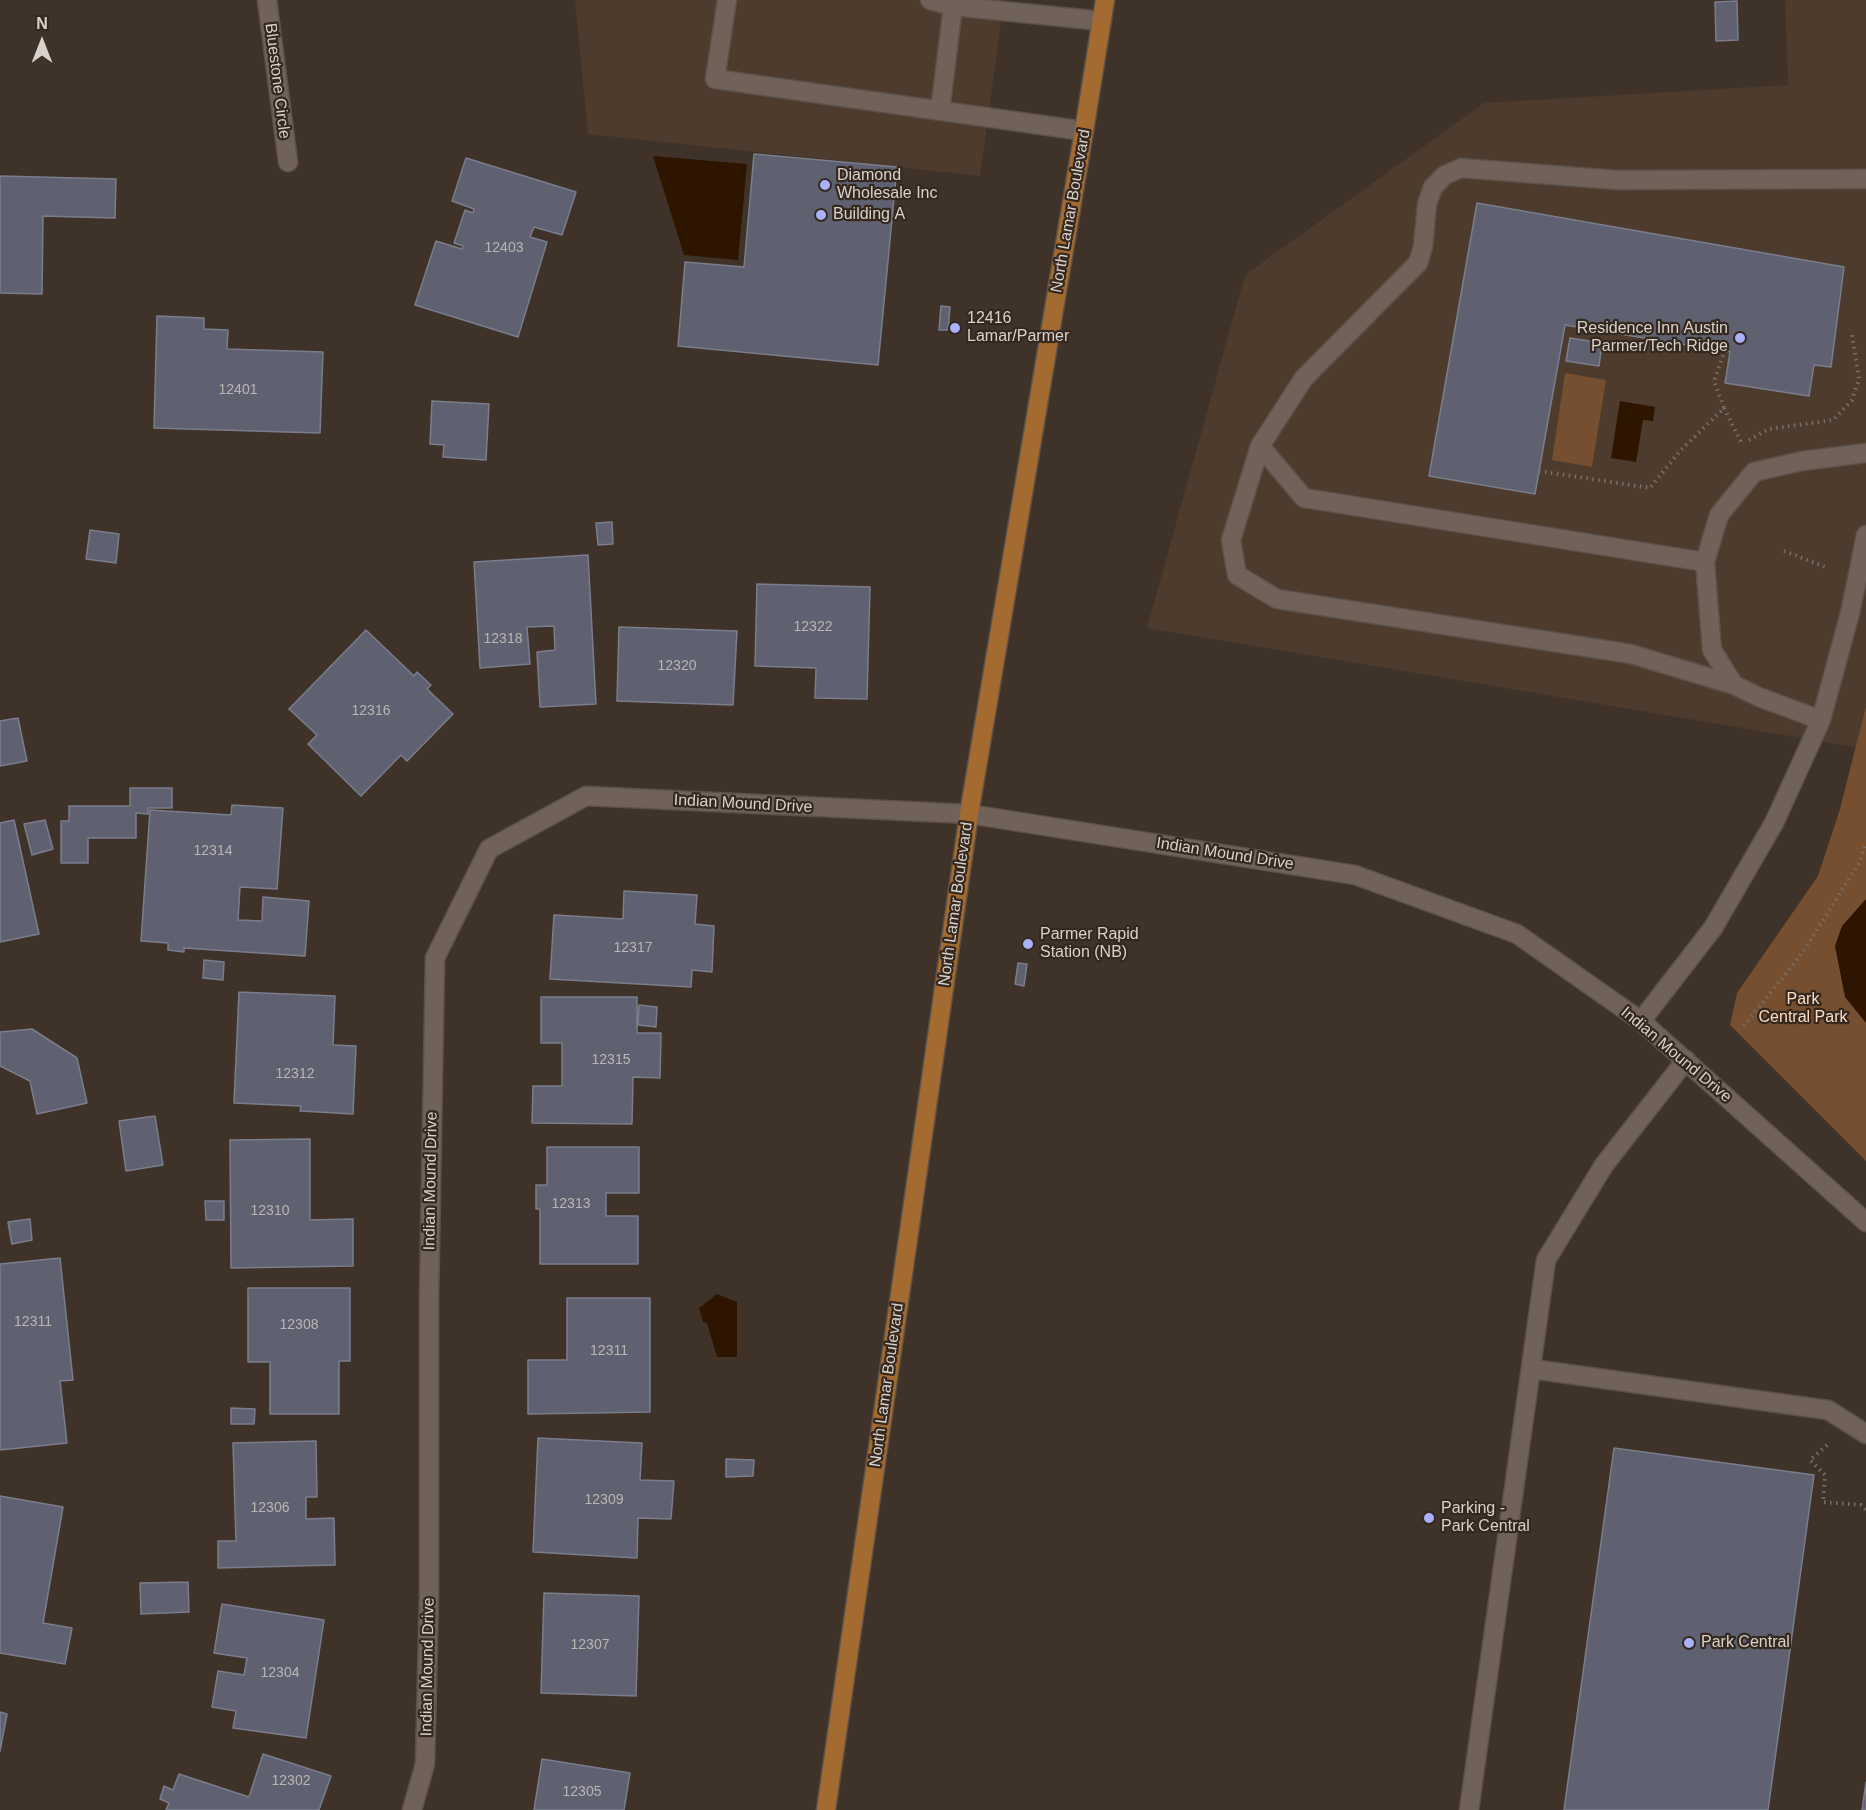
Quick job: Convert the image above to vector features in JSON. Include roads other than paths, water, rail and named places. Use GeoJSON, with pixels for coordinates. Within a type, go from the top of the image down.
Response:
{"type":"FeatureCollection","features":[{"type":"Feature","properties":{"kind":"main road","name":"North Lamar Boulevard"},"geometry":{"type":"LineString","coordinates":[[826,1810],[969,814],[1105,0]]}},
{"type":"Feature","properties":{"kind":"street","name":"Bluestone Circle"},"geometry":{"type":"LineString","coordinates":[[267,0],[288,162]]}},
{"type":"Feature","properties":{"kind":"street"},"geometry":{"type":"LineString","coordinates":[[727,0],[715,79],[1084,131]]}},
{"type":"Feature","properties":{"kind":"street"},"geometry":{"type":"LineString","coordinates":[[930,0],[953,6],[1102,21]]}},
{"type":"Feature","properties":{"kind":"street"},"geometry":{"type":"LineString","coordinates":[[940,111],[953,6]]}},
{"type":"Feature","properties":{"kind":"street"},"geometry":{"type":"LineString","coordinates":[[1821,720],[1759,697],[1734,684],[1631,654],[1276,600],[1237,575],[1231,540],[1260,446],[1304,378],[1418,263],[1423,247],[1427,204],[1433,187],[1445,175],[1461,168],[1617,180],[1866,179]]}},
{"type":"Feature","properties":{"kind":"street"},"geometry":{"type":"LineString","coordinates":[[1260,446],[1304,498],[1705,562]]}},
{"type":"Feature","properties":{"kind":"street"},"geometry":{"type":"LineString","coordinates":[[1734,684],[1712,650],[1705,562],[1719,515],[1754,472],[1802,461],[1866,453]]}},
{"type":"Feature","properties":{"kind":"street"},"geometry":{"type":"LineString","coordinates":[[1641,1021],[1713,928],[1774,823],[1821,720],[1850,613],[1866,535]]}},
{"type":"Feature","properties":{"kind":"street","name":"Indian Mound Drive"},"geometry":{"type":"LineString","coordinates":[[412,1810],[425,1764],[426,1731],[429,1596],[429,1299],[435,958],[489,849],[586,796],[969,814],[1356,875],[1517,934],[1641,1021],[1866,1221]]}},
{"type":"Feature","properties":{"kind":"street"},"geometry":{"type":"LineString","coordinates":[[1469,1810],[1546,1260],[1604,1165],[1686,1060]]}},
{"type":"Feature","properties":{"kind":"street"},"geometry":{"type":"LineString","coordinates":[[1532,1369],[1828,1410],[1866,1434]]}},
{"type":"Feature","properties":{"kind":"place","name":"Diamond Wholesale Inc"},"geometry":{"type":"Point","coordinates":[825,185]}},
{"type":"Feature","properties":{"kind":"place","name":"Building A"},"geometry":{"type":"Point","coordinates":[821,215]}},
{"type":"Feature","properties":{"kind":"place","name":"12416 Lamar/Parmer"},"geometry":{"type":"Point","coordinates":[955,328]}},
{"type":"Feature","properties":{"kind":"place","name":"Residence Inn Austin Parmer/Tech Ridge"},"geometry":{"type":"Point","coordinates":[1740,338]}},
{"type":"Feature","properties":{"kind":"place","name":"Parmer Rapid Station (NB)"},"geometry":{"type":"Point","coordinates":[1028,944]}},
{"type":"Feature","properties":{"kind":"place","name":"Parking - Park Central"},"geometry":{"type":"Point","coordinates":[1429,1518]}},
{"type":"Feature","properties":{"kind":"place","name":"Park Central"},"geometry":{"type":"Point","coordinates":[1689,1643]}},
{"type":"Feature","properties":{"kind":"park label","name":"Park Central Park"},"geometry":{"type":"Point","coordinates":[1803,1009]}}]}
